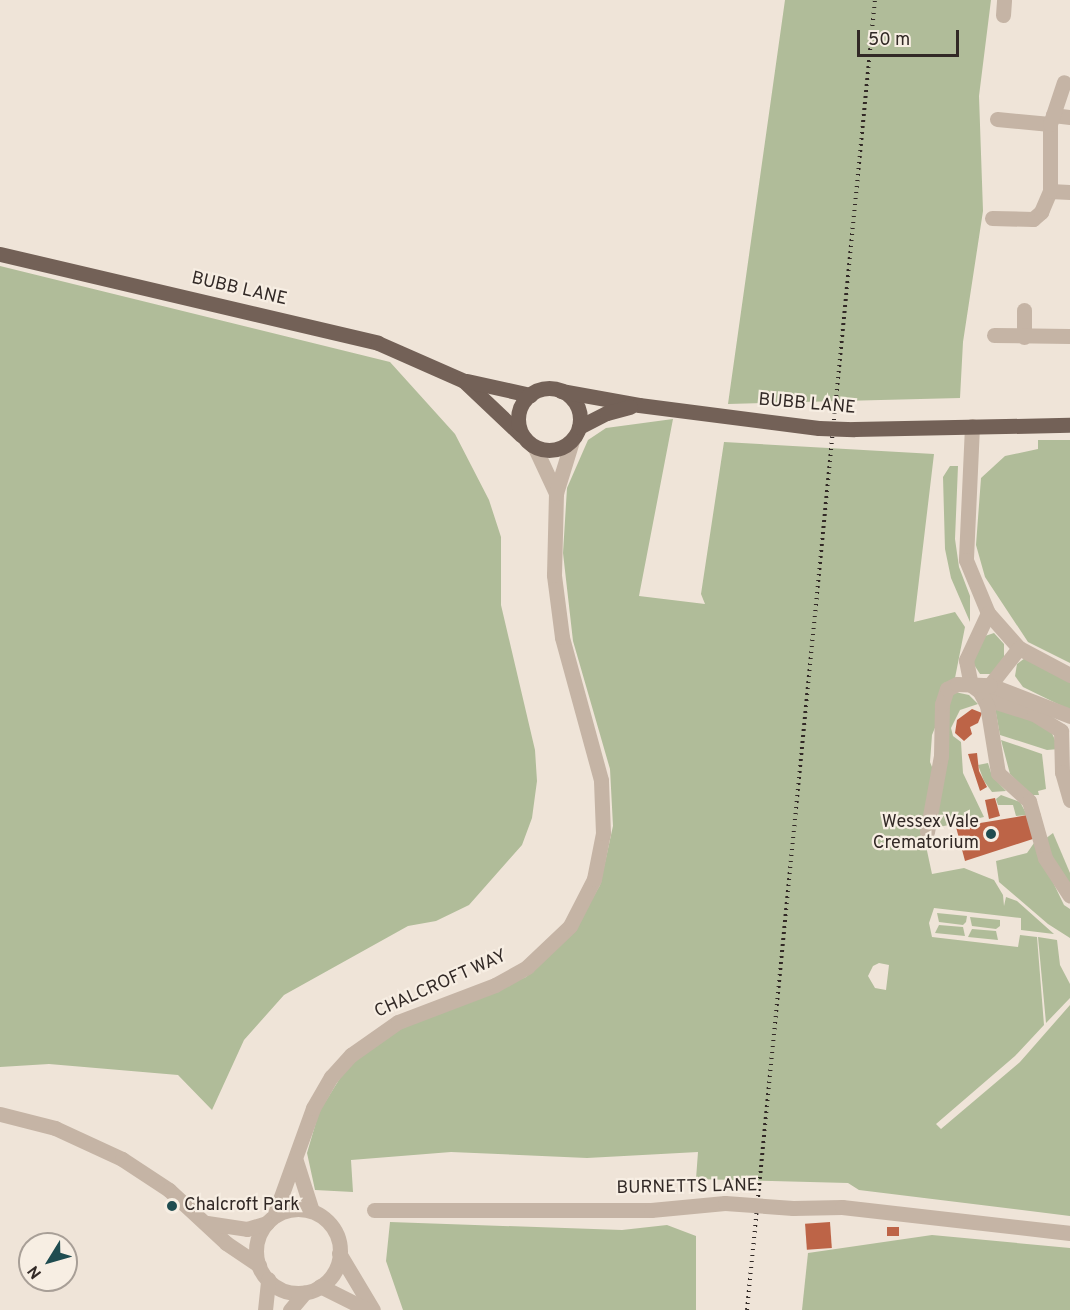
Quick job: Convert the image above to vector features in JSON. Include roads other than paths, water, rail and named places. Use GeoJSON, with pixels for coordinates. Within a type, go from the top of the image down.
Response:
{"type":"FeatureCollection","features":[{"type":"Feature","properties":{"kind":"main road","name":"BUBB LANE"},"geometry":{"type":"LineString","coordinates":[[0,254],[378,343],[464,381],[530,394]]}},
{"type":"Feature","properties":{"kind":"main road","name":"BUBB LANE"},"geometry":{"type":"LineString","coordinates":[[464,381],[521,435]]}},
{"type":"Feature","properties":{"kind":"main road"},"geometry":{"type":"LineString","coordinates":[[548,388],[561,391],[578,410],[575,434],[558,449],[536,448],[521,435],[518,417],[530,394],[548,388]]}},
{"type":"Feature","properties":{"kind":"main road","name":"BUBB LANE"},"geometry":{"type":"LineString","coordinates":[[561,391],[639,405],[819,428],[1070,425]]}},
{"type":"Feature","properties":{"kind":"main road","name":"BUBB LANE"},"geometry":{"type":"LineString","coordinates":[[575,434],[607,413],[639,405]]}},
{"type":"Feature","properties":{"kind":"street"},"geometry":{"type":"LineString","coordinates":[[998,215],[1033,219],[1041,212],[1050,191],[1052,120],[1064,82]]}},
{"type":"Feature","properties":{"kind":"street"},"geometry":{"type":"LineString","coordinates":[[996,119],[1052,120],[1070,117]]}},
{"type":"Feature","properties":{"kind":"street"},"geometry":{"type":"LineString","coordinates":[[1050,191],[1070,192]]}},
{"type":"Feature","properties":{"kind":"street"},"geometry":{"type":"LineString","coordinates":[[1024,310],[1024,337]]}},
{"type":"Feature","properties":{"kind":"street"},"geometry":{"type":"LineString","coordinates":[[994,335],[1070,336]]}},
{"type":"Feature","properties":{"kind":"street"},"geometry":{"type":"LineString","coordinates":[[972,426],[966,560],[988,614],[1019,648],[1070,675]]}},
{"type":"Feature","properties":{"kind":"street","name":"CHALCROFT WAY"},"geometry":{"type":"LineString","coordinates":[[270,1219],[296,1161],[313,1108],[351,1055],[398,1022],[495,985],[527,967],[570,926],[594,879],[602,847],[603,798],[558,619],[553,556],[556,493],[575,434]]}},
{"type":"Feature","properties":{"kind":"street","name":"CHALCROFT WAY"},"geometry":{"type":"LineString","coordinates":[[536,448],[556,493]]}},
{"type":"Feature","properties":{"kind":"street"},"geometry":{"type":"LineString","coordinates":[[988,614],[966,660],[987,705],[998,773],[1029,801],[1045,858],[1070,896]]}},
{"type":"Feature","properties":{"kind":"street"},"geometry":{"type":"LineString","coordinates":[[980,687],[1019,648]]}},
{"type":"Feature","properties":{"kind":"street"},"geometry":{"type":"LineString","coordinates":[[927,832],[941,756],[942,704],[946,689],[957,684],[980,687],[1070,716]]}},
{"type":"Feature","properties":{"kind":"street"},"geometry":{"type":"LineString","coordinates":[[980,687],[1005,706],[1034,714],[1065,728],[1070,800]]}},
{"type":"Feature","properties":{"kind":"street"},"geometry":{"type":"LineString","coordinates":[[0,1114],[55,1128],[122,1159],[169,1190],[226,1243],[258,1265],[268,1279],[281,1289],[305,1292]]}},
{"type":"Feature","properties":{"kind":"street"},"geometry":{"type":"LineString","coordinates":[[296,1161],[312,1211]]}},
{"type":"Feature","properties":{"kind":"street","name":"BURNETTS LANE"},"geometry":{"type":"LineString","coordinates":[[374,1210],[651,1209],[725,1203],[793,1208],[842,1207],[1070,1233]]}},
{"type":"Feature","properties":{"kind":"street"},"geometry":{"type":"LineString","coordinates":[[207,1223],[247,1229],[296,1209],[312,1211],[332,1227],[339,1253],[374,1310]]}},
{"type":"Feature","properties":{"kind":"street"},"geometry":{"type":"LineString","coordinates":[[258,1265],[257,1243],[270,1219]]}},
{"type":"Feature","properties":{"kind":"street"},"geometry":{"type":"LineString","coordinates":[[290,1310],[305,1292],[320,1286],[333,1272],[339,1253]]}},
{"type":"Feature","properties":{"kind":"street"},"geometry":{"type":"LineString","coordinates":[[266,1310],[268,1279]]}},
{"type":"Feature","properties":{"kind":"street"},"geometry":{"type":"LineString","coordinates":[[320,1286],[368,1310]]}},
{"type":"Feature","properties":{"kind":"railway"},"geometry":{"type":"LineString","coordinates":[[747,1310],[875,0]]}},
{"type":"Feature","properties":{"kind":"place","name":"Wessex Vale Crematorium"},"geometry":{"type":"Point","coordinates":[991,834]}},
{"type":"Feature","properties":{"kind":"place","name":"Chalcroft Park"},"geometry":{"type":"Point","coordinates":[172,1206]}}]}
